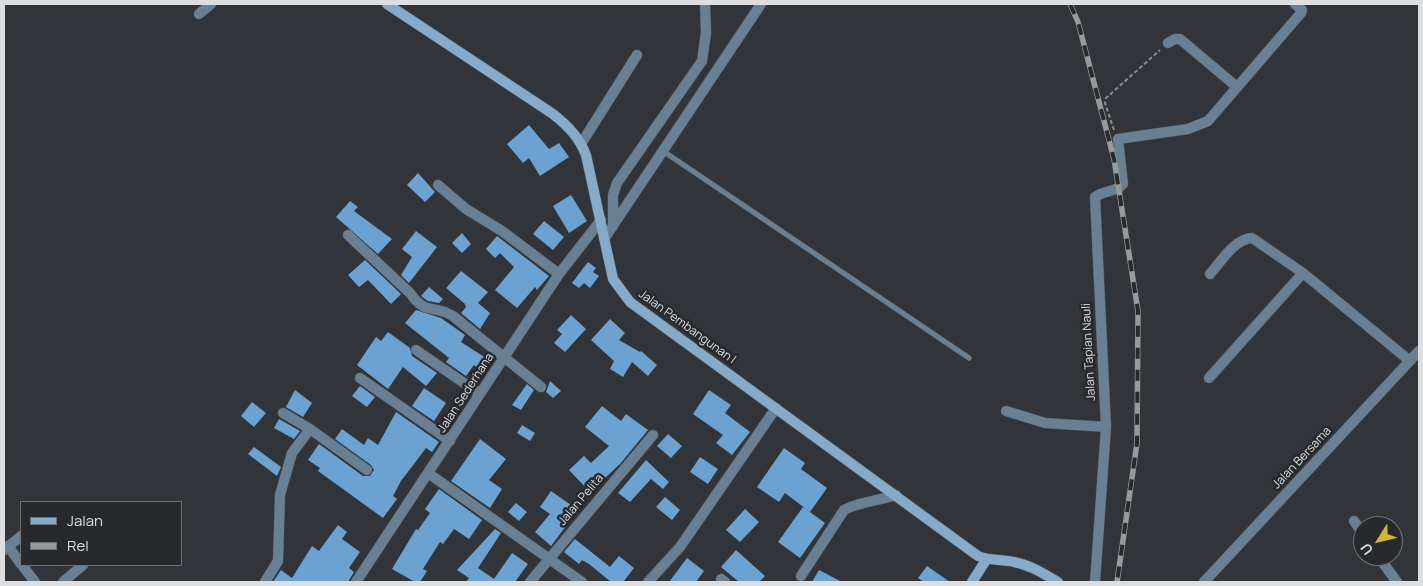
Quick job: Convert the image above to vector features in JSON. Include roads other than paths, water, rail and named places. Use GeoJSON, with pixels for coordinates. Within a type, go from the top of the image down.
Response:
{"type":"FeatureCollection","features":[{"type":"Feature","properties":{"kind":"main road","name":"Jalan Pembangunan I"},"geometry":{"type":"LineString","coordinates":[[387,4],[553,114],[567,126],[581,144],[601,220],[613,279],[617,287],[630,302],[986,560]]}},
{"type":"Feature","properties":{"kind":"main road"},"geometry":{"type":"LineString","coordinates":[[972,582],[986,560],[1015,562],[1026,565],[1058,582]]}},
{"type":"Feature","properties":{"kind":"street"},"geometry":{"type":"LineString","coordinates":[[199,14],[211,4]]}},
{"type":"Feature","properties":{"kind":"street"},"geometry":{"type":"LineString","coordinates":[[613,227],[613,195],[617,182],[702,61],[706,39],[705,4]]}},
{"type":"Feature","properties":{"kind":"street"},"geometry":{"type":"LineString","coordinates":[[604,240],[761,4]]}},
{"type":"Feature","properties":{"kind":"street"},"geometry":{"type":"LineString","coordinates":[[1168,43],[1175,39],[1180,40],[1237,87],[1301,13],[1302,10],[1295,4]]}},
{"type":"Feature","properties":{"kind":"street"},"geometry":{"type":"LineString","coordinates":[[581,144],[638,55]]}},
{"type":"Feature","properties":{"kind":"street","name":"Jalan Tapian Nauli"},"geometry":{"type":"LineString","coordinates":[[1095,582],[1106,427],[1094,201],[1098,195],[1119,188],[1124,184],[1118,139],[1188,129],[1202,124],[1214,116],[1237,87]]}},
{"type":"Feature","properties":{"kind":"street"},"geometry":{"type":"LineString","coordinates":[[438,185],[466,209],[502,232],[559,274]]}},
{"type":"Feature","properties":{"kind":"street","name":"Jalan Sederhana"},"geometry":{"type":"LineString","coordinates":[[356,582],[559,274],[601,220]]}},
{"type":"Feature","properties":{"kind":"street"},"geometry":{"type":"LineString","coordinates":[[348,234],[410,293],[417,303],[425,308],[453,316],[540,387]]}},
{"type":"Feature","properties":{"kind":"street"},"geometry":{"type":"LineString","coordinates":[[1210,274],[1236,244],[1242,240],[1252,238],[1303,273],[1410,361]]}},
{"type":"Feature","properties":{"kind":"street"},"geometry":{"type":"LineString","coordinates":[[1209,378],[1303,273]]}},
{"type":"Feature","properties":{"kind":"street"},"geometry":{"type":"LineString","coordinates":[[416,350],[480,394]]}},
{"type":"Feature","properties":{"kind":"street","name":"Jalan Bersama"},"geometry":{"type":"LineString","coordinates":[[1204,582],[1419,351]]}},
{"type":"Feature","properties":{"kind":"street"},"geometry":{"type":"LineString","coordinates":[[360,378],[450,441]]}},
{"type":"Feature","properties":{"kind":"street"},"geometry":{"type":"LineString","coordinates":[[648,582],[680,547],[776,408]]}},
{"type":"Feature","properties":{"kind":"street"},"geometry":{"type":"LineString","coordinates":[[1006,411],[1045,422],[1106,427]]}},
{"type":"Feature","properties":{"kind":"street"},"geometry":{"type":"LineString","coordinates":[[283,413],[310,429],[367,470]]}},
{"type":"Feature","properties":{"kind":"street"},"geometry":{"type":"LineString","coordinates":[[265,582],[278,561],[280,495],[292,453],[310,429]]}},
{"type":"Feature","properties":{"kind":"street","name":"Jalan Pelita"},"geometry":{"type":"LineString","coordinates":[[530,582],[653,435]]}},
{"type":"Feature","properties":{"kind":"street"},"geometry":{"type":"LineString","coordinates":[[428,473],[582,582]]}},
{"type":"Feature","properties":{"kind":"street"},"geometry":{"type":"LineString","coordinates":[[801,576],[844,510],[851,506],[862,505],[896,495]]}},
{"type":"Feature","properties":{"kind":"street"},"geometry":{"type":"LineString","coordinates":[[20,537],[6,548],[20,562]]}},
{"type":"Feature","properties":{"kind":"street"},"geometry":{"type":"LineString","coordinates":[[23,566],[35,582]]}},
{"type":"Feature","properties":{"kind":"street"},"geometry":{"type":"LineString","coordinates":[[63,582],[82,566]]}},
{"type":"Feature","properties":{"kind":"street"},"geometry":{"type":"LineString","coordinates":[[1385,566],[1397,582]]}},
{"type":"Feature","properties":{"kind":"lane"},"geometry":{"type":"LineString","coordinates":[[663,151],[969,358]]}},
{"type":"Feature","properties":{"kind":"railway"},"geometry":{"type":"LineString","coordinates":[[1070,4],[1078,22],[1114,159],[1138,311],[1137,443],[1117,582]]}}]}
